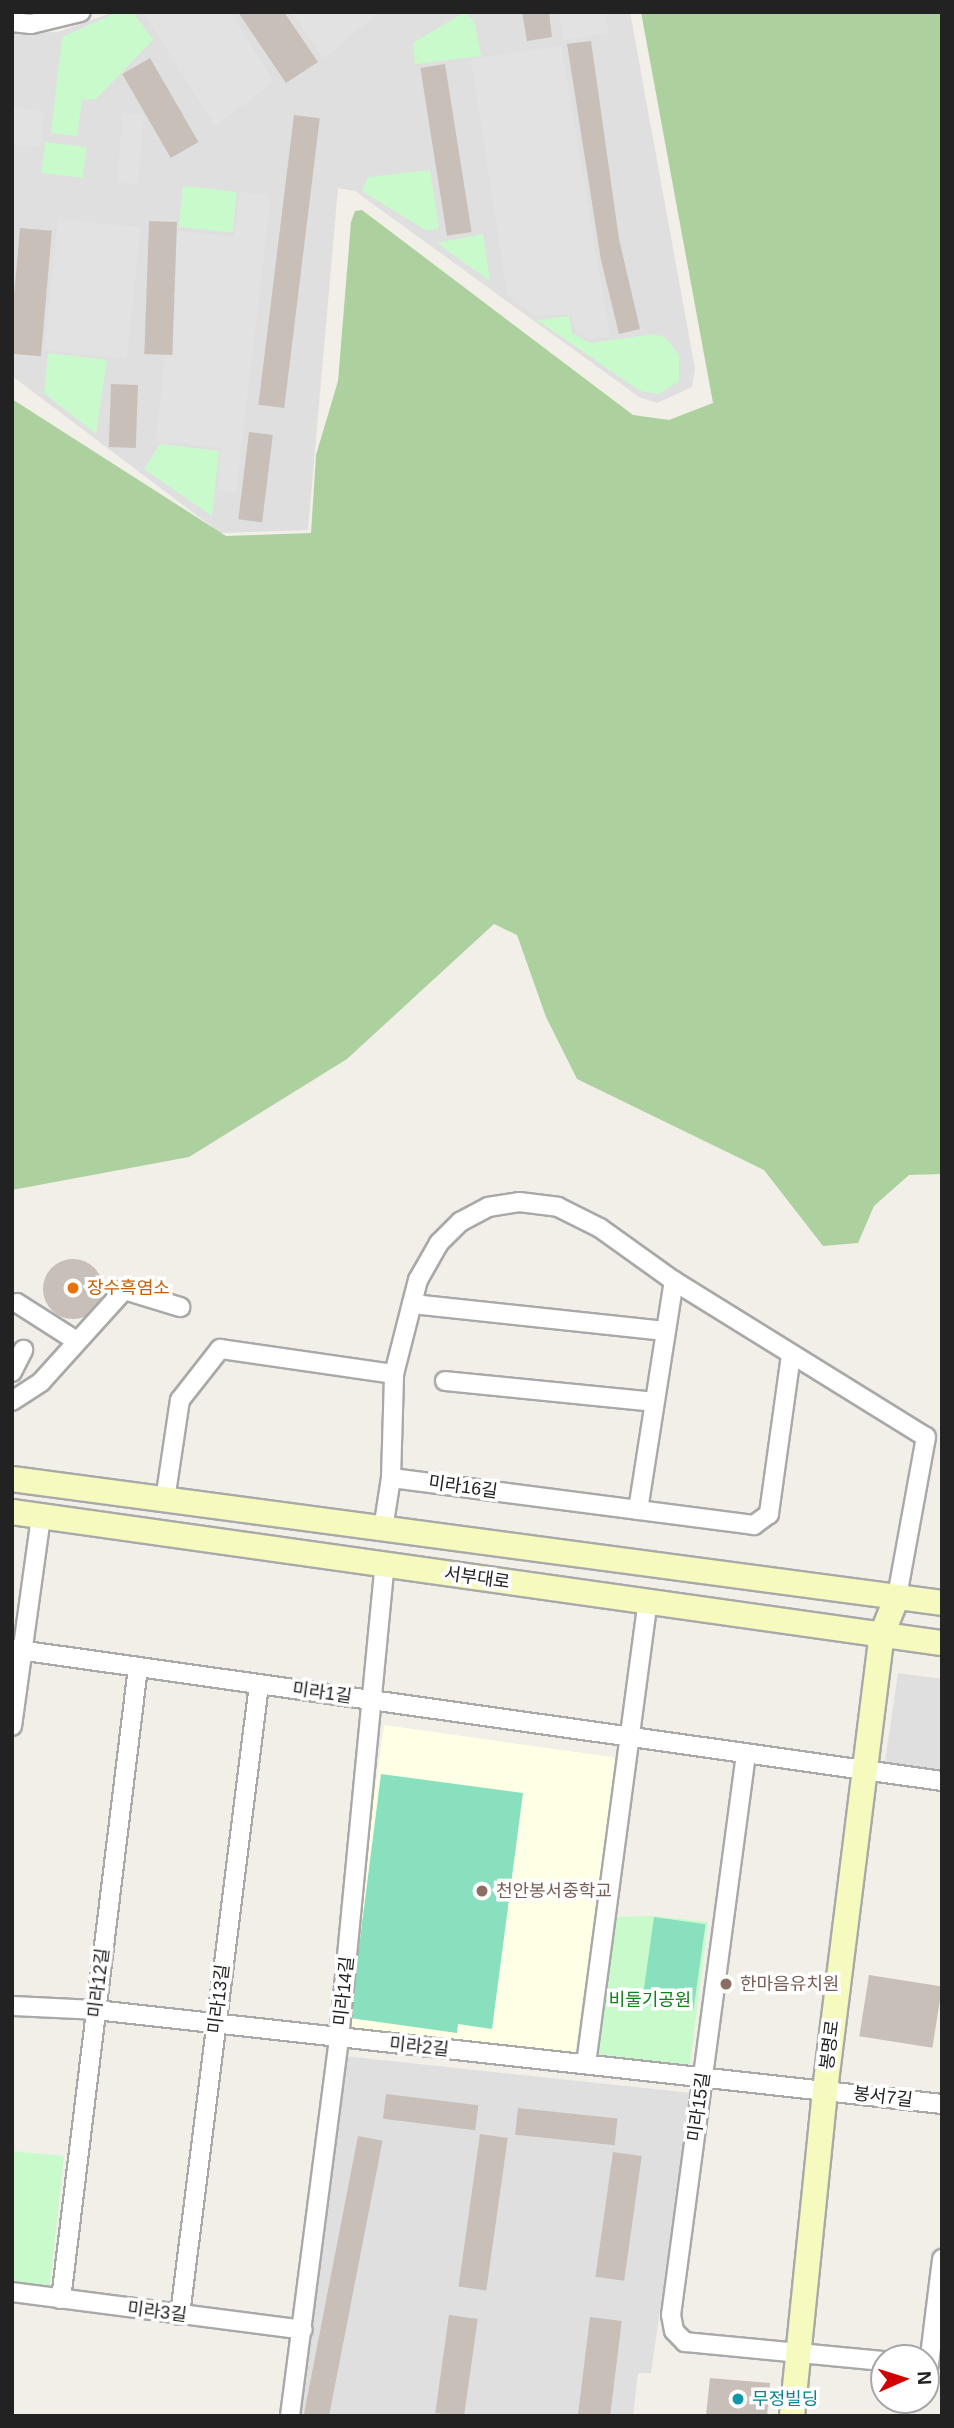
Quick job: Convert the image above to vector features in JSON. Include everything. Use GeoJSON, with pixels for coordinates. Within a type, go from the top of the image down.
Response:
{"type":"FeatureCollection","features":[{"type":"Feature","properties":{"kind":"main road","name":"서부대로"},"geometry":{"type":"LineString","coordinates":[[12,1479],[942,1603]]}},
{"type":"Feature","properties":{"kind":"main road","name":"서부대로"},"geometry":{"type":"LineString","coordinates":[[12,1513],[942,1643]]}},
{"type":"Feature","properties":{"kind":"main road","name":"봉명로"},"geometry":{"type":"LineString","coordinates":[[792,2416],[825,2090],[881,1634],[897,1597]]}},
{"type":"Feature","properties":{"kind":"street"},"geometry":{"type":"LineString","coordinates":[[12,22],[32,24],[81,12]]}},
{"type":"Feature","properties":{"kind":"street"},"geometry":{"type":"LineString","coordinates":[[383,1528],[391,1478],[394,1374],[412,1304],[439,1243],[460,1222],[488,1207],[519,1202],[558,1207],[600,1228],[674,1282],[934,1440],[897,1597]]}},
{"type":"Feature","properties":{"kind":"street"},"geometry":{"type":"LineString","coordinates":[[638,1510],[674,1282]]}},
{"type":"Feature","properties":{"kind":"street"},"geometry":{"type":"LineString","coordinates":[[12,1401],[41,1382],[75,1340],[124,1290],[180,1307]]}},
{"type":"Feature","properties":{"kind":"street"},"geometry":{"type":"LineString","coordinates":[[17,1303],[75,1340]]}},
{"type":"Feature","properties":{"kind":"street"},"geometry":{"type":"LineString","coordinates":[[412,1304],[666,1331]]}},
{"type":"Feature","properties":{"kind":"street"},"geometry":{"type":"LineString","coordinates":[[165,1500],[180,1400],[220,1349],[394,1374]]}},
{"type":"Feature","properties":{"kind":"street"},"geometry":{"type":"LineString","coordinates":[[12,1372],[23,1350]]}},
{"type":"Feature","properties":{"kind":"street","name":"미라16길"},"geometry":{"type":"LineString","coordinates":[[391,1478],[754,1525],[769,1514],[791,1355]]}},
{"type":"Feature","properties":{"kind":"street"},"geometry":{"type":"LineString","coordinates":[[445,1381],[654,1402]]}},
{"type":"Feature","properties":{"kind":"street"},"geometry":{"type":"LineString","coordinates":[[12,1726],[17,1650],[41,1517]]}},
{"type":"Feature","properties":{"kind":"street","name":"미라14길"},"geometry":{"type":"LineString","coordinates":[[290,2416],[339,2039],[385,1565]]}},
{"type":"Feature","properties":{"kind":"street"},"geometry":{"type":"LineString","coordinates":[[586,2064],[648,1602]]}},
{"type":"Feature","properties":{"kind":"street","name":"미라1길"},"geometry":{"type":"LineString","coordinates":[[17,1650],[632,1735],[746,1754],[866,1768],[942,1781]]}},
{"type":"Feature","properties":{"kind":"street","name":"미라12길"},"geometry":{"type":"LineString","coordinates":[[61,2299],[138,1667]]}},
{"type":"Feature","properties":{"kind":"street","name":"미라13길"},"geometry":{"type":"LineString","coordinates":[[180,2315],[259,1684]]}},
{"type":"Feature","properties":{"kind":"street","name":"미라15길"},"geometry":{"type":"LineString","coordinates":[[746,1754],[671,2315],[674,2331],[685,2342],[800,2355]]}},
{"type":"Feature","properties":{"kind":"street","name":"미라2길"},"geometry":{"type":"LineString","coordinates":[[12,2006],[96,2010],[339,2039],[825,2090]]}},
{"type":"Feature","properties":{"kind":"street","name":"봉서7길"},"geometry":{"type":"LineString","coordinates":[[825,2090],[942,2104]]}},
{"type":"Feature","properties":{"kind":"street"},"geometry":{"type":"LineString","coordinates":[[934,2344],[942,2259]]}},
{"type":"Feature","properties":{"kind":"street","name":"미라3길"},"geometry":{"type":"LineString","coordinates":[[12,2292],[303,2330]]}},
{"type":"Feature","properties":{"kind":"street"},"geometry":{"type":"LineString","coordinates":[[800,2355],[870,2360]]}},
{"type":"Feature","properties":{"kind":"shaded area"},"geometry":{"type":"Polygon","coordinates":[[[114,12],[630,12],[695,369],[692,387],[657,403],[639,397],[355,191],[338,188],[308,530],[220,533],[12,376],[12,33],[58,32],[114,12]]]}},
{"type":"Feature","properties":{"kind":"shaded area"},"geometry":{"type":"Polygon","coordinates":[[[150,12],[230,12],[274,82],[215,126],[145,15],[150,12]]]}},
{"type":"Feature","properties":{"kind":"shaded area"},"geometry":{"type":"Polygon","coordinates":[[[291,12],[379,12],[324,59],[291,12]]]}},
{"type":"Feature","properties":{"kind":"shaded area"},"geometry":{"type":"Polygon","coordinates":[[[559,12],[605,12],[609,33],[564,40],[559,12]]]}},
{"type":"Feature","properties":{"kind":"shaded area"},"geometry":{"type":"Polygon","coordinates":[[[561,46],[610,336],[590,339],[575,332],[571,314],[535,316],[507,294],[471,59],[561,46]]]}},
{"type":"Feature","properties":{"kind":"shaded area"},"geometry":{"type":"Polygon","coordinates":[[[12,107],[44,111],[40,147],[12,145],[12,107]]]}},
{"type":"Feature","properties":{"kind":"shaded area"},"geometry":{"type":"Polygon","coordinates":[[[123,113],[144,115],[138,185],[117,183],[123,113]]]}},
{"type":"Feature","properties":{"kind":"shaded area"},"geometry":{"type":"Polygon","coordinates":[[[240,192],[271,196],[236,492],[217,490],[221,448],[156,441],[178,231],[234,237],[240,192]]]}},
{"type":"Feature","properties":{"kind":"shaded area"},"geometry":{"type":"Polygon","coordinates":[[[58,219],[141,228],[127,359],[44,350],[58,219]]]}},
{"type":"Feature","properties":{"kind":"shaded area"},"geometry":{"type":"Polygon","coordinates":[[[898,1673],[942,1679],[942,1777],[884,1768],[898,1673]]]}},
{"type":"Feature","properties":{"kind":"shaded area","name":"천안봉서중학교"},"geometry":{"type":"Polygon","coordinates":[[[384,1725],[617,1758],[574,2059],[342,2026],[384,1725]]]}},
{"type":"Feature","properties":{"kind":"shaded area"},"geometry":{"type":"Polygon","coordinates":[[[344,2056],[691,2093],[651,2373],[638,2373],[633,2416],[292,2416],[344,2056]]]}},
{"type":"Feature","properties":{"kind":"green space"},"geometry":{"type":"Polygon","coordinates":[[[118,12],[133,12],[153,40],[96,99],[82,100],[77,136],[51,133],[62,37],[118,12]]]}},
{"type":"Feature","properties":{"kind":"green space"},"geometry":{"type":"Polygon","coordinates":[[[465,12],[475,23],[481,56],[415,64],[413,43],[465,12]]]}},
{"type":"Feature","properties":{"kind":"green space"},"geometry":{"type":"Polygon","coordinates":[[[641,12],[942,12],[942,1174],[909,1175],[874,1206],[858,1243],[823,1246],[764,1170],[577,1079],[546,1017],[517,935],[494,924],[347,1059],[189,1157],[12,1190],[12,399],[226,536],[311,533],[316,455],[338,381],[351,222],[355,211],[362,210],[633,415],[669,420],[713,403],[641,12]]]}},
{"type":"Feature","properties":{"kind":"green space"},"geometry":{"type":"Polygon","coordinates":[[[45,142],[87,147],[83,178],[41,173],[45,142]]]}},
{"type":"Feature","properties":{"kind":"green space"},"geometry":{"type":"Polygon","coordinates":[[[430,170],[439,228],[427,231],[362,191],[368,177],[430,170]]]}},
{"type":"Feature","properties":{"kind":"green space"},"geometry":{"type":"Polygon","coordinates":[[[183,186],[237,192],[232,232],[179,227],[183,186]]]}},
{"type":"Feature","properties":{"kind":"green space"},"geometry":{"type":"Polygon","coordinates":[[[483,234],[490,281],[437,243],[483,234]]]}},
{"type":"Feature","properties":{"kind":"green space"},"geometry":{"type":"Polygon","coordinates":[[[569,316],[572,333],[590,343],[654,334],[666,338],[679,355],[679,381],[659,394],[640,391],[537,320],[569,316]]]}},
{"type":"Feature","properties":{"kind":"green space"},"geometry":{"type":"Polygon","coordinates":[[[48,353],[107,360],[96,434],[44,393],[48,353]]]}},
{"type":"Feature","properties":{"kind":"green space"},"geometry":{"type":"Polygon","coordinates":[[[160,444],[219,451],[212,516],[144,469],[160,444]]]}},
{"type":"Feature","properties":{"kind":"green space"},"geometry":{"type":"Polygon","coordinates":[[[381,1774],[523,1793],[492,2029],[458,2024],[457,2033],[350,2018],[381,1774]]]}},
{"type":"Feature","properties":{"kind":"green space","name":"비둘기공원"},"geometry":{"type":"Polygon","coordinates":[[[652,1916],[708,1922],[690,2064],[683,2071],[601,2061],[595,2053],[614,1917],[652,1916]]]}},
{"type":"Feature","properties":{"kind":"green space"},"geometry":{"type":"Polygon","coordinates":[[[654,1917],[705,1924],[693,2010],[642,2003],[654,1917]]]}},
{"type":"Feature","properties":{"kind":"green space"},"geometry":{"type":"Polygon","coordinates":[[[12,2151],[64,2156],[50,2284],[43,2289],[12,2286],[12,2151]]]}},
{"type":"Feature","properties":{"kind":"building"},"geometry":{"type":"Polygon","coordinates":[[[238,12],[284,12],[318,62],[286,83],[238,12]]]}},
{"type":"Feature","properties":{"kind":"building"},"geometry":{"type":"Polygon","coordinates":[[[522,12],[549,12],[552,37],[527,41],[522,12]]]}},
{"type":"Feature","properties":{"kind":"building"},"geometry":{"type":"Polygon","coordinates":[[[591,41],[619,239],[640,329],[619,334],[601,260],[567,44],[591,41]]]}},
{"type":"Feature","properties":{"kind":"building"},"geometry":{"type":"Polygon","coordinates":[[[150,58],[198,142],[171,158],[122,74],[150,58]]]}},
{"type":"Feature","properties":{"kind":"building"},"geometry":{"type":"Polygon","coordinates":[[[445,64],[472,232],[447,236],[420,68],[445,64]]]}},
{"type":"Feature","properties":{"kind":"building"},"geometry":{"type":"Polygon","coordinates":[[[294,115],[320,118],[284,408],[258,405],[294,115]]]}},
{"type":"Feature","properties":{"kind":"building"},"geometry":{"type":"Polygon","coordinates":[[[149,221],[177,222],[172,355],[144,354],[149,221]]]}},
{"type":"Feature","properties":{"kind":"building"},"geometry":{"type":"Polygon","coordinates":[[[20,228],[52,231],[41,356],[12,354],[12,319],[20,228]]]}},
{"type":"Feature","properties":{"kind":"building"},"geometry":{"type":"Polygon","coordinates":[[[111,384],[138,385],[136,448],[109,447],[111,384]]]}},
{"type":"Feature","properties":{"kind":"building"},"geometry":{"type":"Polygon","coordinates":[[[249,432],[273,435],[262,522],[238,519],[249,432]]]}},
{"type":"Feature","properties":{"kind":"building","name":"장수흑염소"},"geometry":{"type":"Polygon","coordinates":[[[73,1259],[90,1264],[98,1272],[103,1289],[98,1306],[90,1314],[73,1319],[56,1314],[48,1306],[43,1289],[48,1272],[56,1264],[73,1259]]]}},
{"type":"Feature","properties":{"kind":"building"},"geometry":{"type":"Polygon","coordinates":[[[869,1975],[942,1987],[932,2048],[859,2036],[869,1975]]]}},
{"type":"Feature","properties":{"kind":"building"},"geometry":{"type":"Polygon","coordinates":[[[386,2094],[478,2105],[475,2130],[383,2119],[386,2094]]]}},
{"type":"Feature","properties":{"kind":"building"},"geometry":{"type":"Polygon","coordinates":[[[518,2108],[617,2118],[615,2145],[515,2135],[518,2108]]]}},
{"type":"Feature","properties":{"kind":"building"},"geometry":{"type":"Polygon","coordinates":[[[480,2134],[508,2138],[486,2290],[459,2287],[480,2134]]]}},
{"type":"Feature","properties":{"kind":"building"},"geometry":{"type":"Polygon","coordinates":[[[358,2136],[383,2141],[329,2416],[304,2414],[358,2136]]]}},
{"type":"Feature","properties":{"kind":"building"},"geometry":{"type":"Polygon","coordinates":[[[613,2152],[642,2156],[624,2281],[595,2277],[613,2152]]]}},
{"type":"Feature","properties":{"kind":"building"},"geometry":{"type":"Polygon","coordinates":[[[449,2315],[478,2319],[464,2416],[435,2413],[449,2315]]]}},
{"type":"Feature","properties":{"kind":"building"},"geometry":{"type":"Polygon","coordinates":[[[590,2317],[622,2321],[610,2416],[578,2416],[590,2317]]]}},
{"type":"Feature","properties":{"kind":"building","name":"무정빌딩"},"geometry":{"type":"Polygon","coordinates":[[[710,2378],[770,2383],[767,2416],[706,2416],[710,2378]]]}},
{"type":"Feature","properties":{"kind":"place","name":"장수흑염소"},"geometry":{"type":"Point","coordinates":[73,1288]}},
{"type":"Feature","properties":{"kind":"place","name":"천안봉서중학교"},"geometry":{"type":"Point","coordinates":[482,1891]}},
{"type":"Feature","properties":{"kind":"place","name":"한마음유치원"},"geometry":{"type":"Point","coordinates":[726,1984]}},
{"type":"Feature","properties":{"kind":"place","name":"무정빌딩"},"geometry":{"type":"Point","coordinates":[738,2399]}}]}
